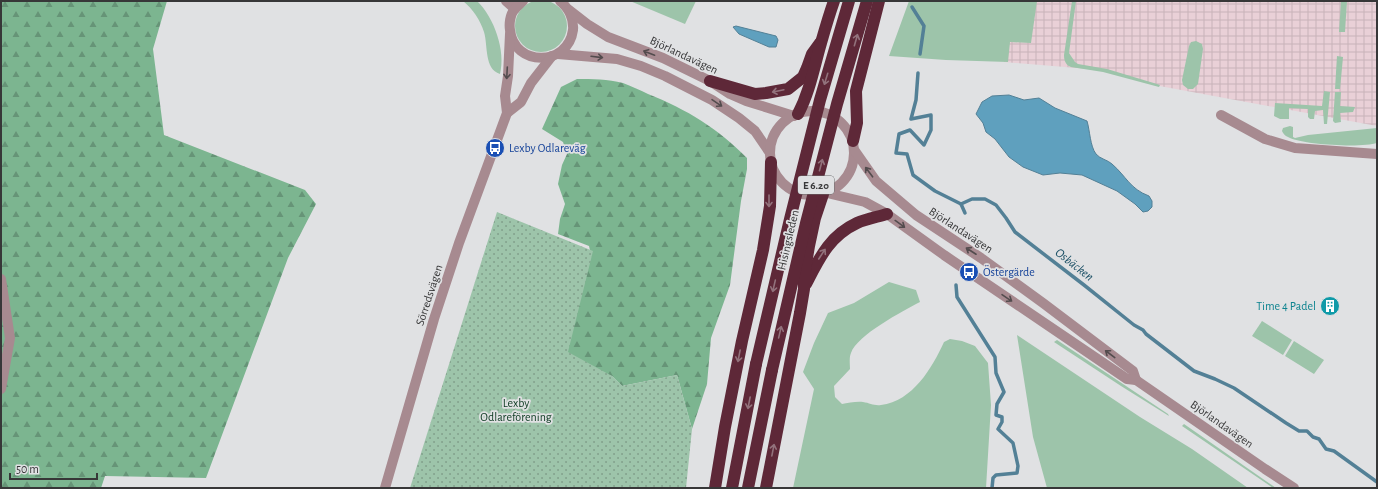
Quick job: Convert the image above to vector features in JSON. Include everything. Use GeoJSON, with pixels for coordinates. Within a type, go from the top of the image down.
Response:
{"type":"FeatureCollection","features":[{"type":"Feature","properties":{"kind":"highway"},"geometry":{"type":"LineString","coordinates":[[796,115],[805,101],[810,86],[820,43],[834,1]]}},
{"type":"Feature","properties":{"kind":"highway","name":"Hisingsleden"},"geometry":{"type":"LineString","coordinates":[[732,488],[756,364],[790,220],[820,100],[849,1]]}},
{"type":"Feature","properties":{"kind":"highway","name":"Hisingsleden"},"geometry":{"type":"LineString","coordinates":[[748,488],[772,370],[806,222],[837,104],[867,1]]}},
{"type":"Feature","properties":{"kind":"highway"},"geometry":{"type":"LineString","coordinates":[[854,146],[857,123],[856,91],[879,1]]}},
{"type":"Feature","properties":{"kind":"highway"},"geometry":{"type":"LineString","coordinates":[[710,81],[755,94],[788,89],[802,77],[808,68],[812,54],[820,43]]}},
{"type":"Feature","properties":{"kind":"highway"},"geometry":{"type":"LineString","coordinates":[[715,488],[738,365],[763,250],[770,206],[771,158]]}},
{"type":"Feature","properties":{"kind":"highway"},"geometry":{"type":"LineString","coordinates":[[766,488],[804,289],[804,276],[809,246],[815,218],[825,194]]}},
{"type":"Feature","properties":{"kind":"highway"},"geometry":{"type":"LineString","coordinates":[[804,289],[820,256],[829,243],[841,233],[857,224],[887,214]]}},
{"type":"Feature","properties":{"kind":"street"},"geometry":{"type":"LineString","coordinates":[[506,1],[515,9],[523,1]]}},
{"type":"Feature","properties":{"kind":"street"},"geometry":{"type":"LineString","coordinates":[[560,1],[568,10]]}},
{"type":"Feature","properties":{"kind":"street","name":"Sörredsvägen"},"geometry":{"type":"LineString","coordinates":[[384,488],[434,319],[507,113],[505,96],[508,76],[510,22],[515,9]]}},
{"type":"Feature","properties":{"kind":"street","name":"Sörredsvägen"},"geometry":{"type":"LineString","coordinates":[[507,113],[521,102],[531,83],[555,55],[568,44],[573,30],[573,23],[568,10]]}},
{"type":"Feature","properties":{"kind":"street","name":"Björlandavägen"},"geometry":{"type":"LineString","coordinates":[[568,10],[608,37],[663,58],[710,81],[730,94],[746,101],[796,115]]}},
{"type":"Feature","properties":{"kind":"street"},"geometry":{"type":"LineString","coordinates":[[510,34],[519,49],[529,56],[541,58],[555,55],[617,59],[641,66],[665,76],[712,100],[755,131],[771,158],[776,175],[782,183],[799,193],[808,195],[825,194],[836,188],[848,176],[854,162],[854,146],[847,129],[837,119],[812,111],[796,115],[784,122],[777,131],[772,142],[771,158]]}},
{"type":"Feature","properties":{"kind":"street"},"geometry":{"type":"LineString","coordinates":[[1221,115],[1265,139],[1296,148],[1377,154]]}},
{"type":"Feature","properties":{"kind":"street","name":"Björlandavägen"},"geometry":{"type":"LineString","coordinates":[[854,146],[876,181],[916,215],[981,258],[1043,303],[1133,371],[1136,380]]}},
{"type":"Feature","properties":{"kind":"street","name":"Björlandavägen"},"geometry":{"type":"LineString","coordinates":[[825,194],[865,202],[887,214],[944,255],[1127,379],[1136,380],[1294,488]]}},
{"type":"Feature","properties":{"kind":"street"},"geometry":{"type":"LineString","coordinates":[[1,279],[10,338],[1,389]]}},
{"type":"Feature","properties":{"kind":"shaded area"},"geometry":{"type":"Polygon","coordinates":[[[1020,1],[1377,1],[1377,126],[1154,85],[1102,70],[1004,62],[1020,1]]]}},
{"type":"Feature","properties":{"kind":"green space"},"geometry":{"type":"Polygon","coordinates":[[[541,0],[551,2],[559,8],[565,16],[567,26],[565,36],[559,44],[551,50],[541,52],[531,50],[523,44],[517,36],[515,26],[517,16],[523,8],[531,2],[541,0]]]}},
{"type":"Feature","properties":{"kind":"green space"},"geometry":{"type":"Polygon","coordinates":[[[1,1],[167,1],[153,49],[164,135],[305,190],[316,204],[288,258],[206,478],[105,476],[101,488],[1,488],[1,1]]]}},
{"type":"Feature","properties":{"kind":"green space"},"geometry":{"type":"Polygon","coordinates":[[[463,1],[477,1],[489,16],[500,45],[500,74],[491,67],[484,32],[476,15],[463,1]]]}},
{"type":"Feature","properties":{"kind":"green space"},"geometry":{"type":"Polygon","coordinates":[[[630,1],[696,1],[685,24],[630,1]]]}},
{"type":"Feature","properties":{"kind":"green space"},"geometry":{"type":"Polygon","coordinates":[[[909,1],[1037,1],[1031,43],[1010,42],[1008,62],[889,56],[909,1]]]}},
{"type":"Feature","properties":{"kind":"green space"},"geometry":{"type":"Polygon","coordinates":[[[1072,1],[1076,1],[1069,53],[1075,62],[1078,64],[1107,69],[1160,85],[1159,87],[1103,72],[1071,67],[1068,65],[1065,61],[1064,55],[1072,1]]]}},
{"type":"Feature","properties":{"kind":"green space"},"geometry":{"type":"Polygon","coordinates":[[[1341,1],[1347,1],[1345,32],[1339,32],[1341,1]]]}},
{"type":"Feature","properties":{"kind":"green space"},"geometry":{"type":"Polygon","coordinates":[[[1196,41],[1202,44],[1203,49],[1198,84],[1193,89],[1188,89],[1183,85],[1182,80],[1189,46],[1191,42],[1196,41]]]}},
{"type":"Feature","properties":{"kind":"green space"},"geometry":{"type":"Polygon","coordinates":[[[1337,56],[1343,57],[1340,89],[1335,89],[1337,56]]]}},
{"type":"Feature","properties":{"kind":"green space"},"geometry":{"type":"Polygon","coordinates":[[[577,79],[606,80],[623,83],[663,100],[689,113],[713,129],[736,147],[747,158],[747,169],[741,201],[730,285],[711,338],[707,384],[692,429],[677,375],[622,386],[612,376],[563,362],[591,255],[589,246],[558,234],[560,219],[565,204],[558,184],[562,165],[567,154],[563,142],[542,129],[561,87],[577,79]]]}},
{"type":"Feature","properties":{"kind":"green space"},"geometry":{"type":"Polygon","coordinates":[[[1324,91],[1330,92],[1327,124],[1324,124],[1323,110],[1315,111],[1314,119],[1310,119],[1308,117],[1308,109],[1289,108],[1289,119],[1280,119],[1274,116],[1275,103],[1322,106],[1324,91]]]}},
{"type":"Feature","properties":{"kind":"green space"},"geometry":{"type":"Polygon","coordinates":[[[1335,92],[1341,92],[1340,106],[1355,107],[1353,112],[1340,113],[1341,122],[1335,123],[1333,121],[1335,92]]]}},
{"type":"Feature","properties":{"kind":"green space"},"geometry":{"type":"Polygon","coordinates":[[[1290,126],[1293,127],[1293,137],[1295,138],[1308,135],[1377,128],[1377,143],[1369,145],[1332,145],[1295,140],[1287,137],[1282,131],[1283,128],[1290,126]]]}},
{"type":"Feature","properties":{"kind":"green space","name":"Lexby Odlareförening"},"geometry":{"type":"Polygon","coordinates":[[[497,212],[593,251],[568,352],[612,376],[622,386],[677,375],[692,429],[686,488],[410,488],[497,212]]]}},
{"type":"Feature","properties":{"kind":"green space"},"geometry":{"type":"Polygon","coordinates":[[[889,282],[916,290],[920,302],[881,324],[855,346],[850,355],[850,369],[834,386],[835,397],[842,404],[865,402],[874,405],[881,405],[892,402],[903,397],[920,382],[934,362],[944,342],[950,339],[962,341],[975,346],[988,363],[991,405],[986,488],[793,488],[814,389],[803,372],[814,343],[828,313],[854,303],[889,282]]]}},
{"type":"Feature","properties":{"kind":"green space"},"geometry":{"type":"Polygon","coordinates":[[[1262,321],[1292,340],[1283,355],[1252,336],[1262,321]]]}},
{"type":"Feature","properties":{"kind":"green space"},"geometry":{"type":"Polygon","coordinates":[[[1017,335],[1140,417],[1192,449],[1248,488],[1047,488],[1033,437],[1017,335]]]}},
{"type":"Feature","properties":{"kind":"green space"},"geometry":{"type":"Polygon","coordinates":[[[1057,340],[1168,414],[1169,416],[1054,342],[1057,340]]]}},
{"type":"Feature","properties":{"kind":"green space"},"geometry":{"type":"Polygon","coordinates":[[[1294,341],[1324,360],[1314,374],[1285,356],[1294,341]]]}},
{"type":"Feature","properties":{"kind":"green space"},"geometry":{"type":"Polygon","coordinates":[[[1184,424],[1276,488],[1273,488],[1182,426],[1184,424]]]}},
{"type":"Feature","properties":{"kind":"water"},"geometry":{"type":"Polygon","coordinates":[[[736,26],[776,36],[778,40],[776,47],[769,47],[739,34],[733,27],[736,26]]]}},
{"type":"Feature","properties":{"kind":"water"},"geometry":{"type":"Polygon","coordinates":[[[1009,95],[1024,100],[1039,98],[1055,108],[1087,121],[1091,143],[1096,154],[1112,164],[1137,190],[1149,196],[1152,201],[1152,207],[1148,211],[1143,212],[1117,191],[1082,175],[1060,173],[1043,175],[1023,167],[1009,157],[995,139],[986,132],[983,123],[976,114],[982,102],[992,96],[1009,95]]]}},
{"type":"Feature","properties":{"kind":"waterway","name":"Osbäcken"},"geometry":{"type":"LineString","coordinates":[[912,7],[924,26],[920,54]]}},
{"type":"Feature","properties":{"kind":"waterway","name":"Osbäcken"},"geometry":{"type":"LineString","coordinates":[[918,73],[916,100],[911,119],[931,115],[931,130],[924,145],[910,130],[899,134],[896,153],[907,154],[913,175],[935,191],[961,204],[972,199],[985,199],[996,205],[1015,232],[1194,371],[1234,388],[1299,431],[1307,431],[1313,437],[1319,439],[1326,449],[1334,451],[1377,482]]}},
{"type":"Feature","properties":{"kind":"waterway"},"geometry":{"type":"LineString","coordinates":[[961,204],[965,213]]}},
{"type":"Feature","properties":{"kind":"waterway"},"geometry":{"type":"LineString","coordinates":[[956,285],[957,297],[995,357],[996,373],[1004,392],[997,404],[996,415],[1002,417],[1002,422],[998,429],[1013,443],[1018,466],[1017,473],[996,475],[993,478],[992,488]]}},
{"type":"Feature","properties":{"kind":"place","name":"Lexby Odlareväg"},"geometry":{"type":"Point","coordinates":[495,148]}},
{"type":"Feature","properties":{"kind":"place","name":"Östergärde"},"geometry":{"type":"Point","coordinates":[969,272]}},
{"type":"Feature","properties":{"kind":"place","name":"Time 4 Padel"},"geometry":{"type":"Point","coordinates":[1330,306]}}]}
